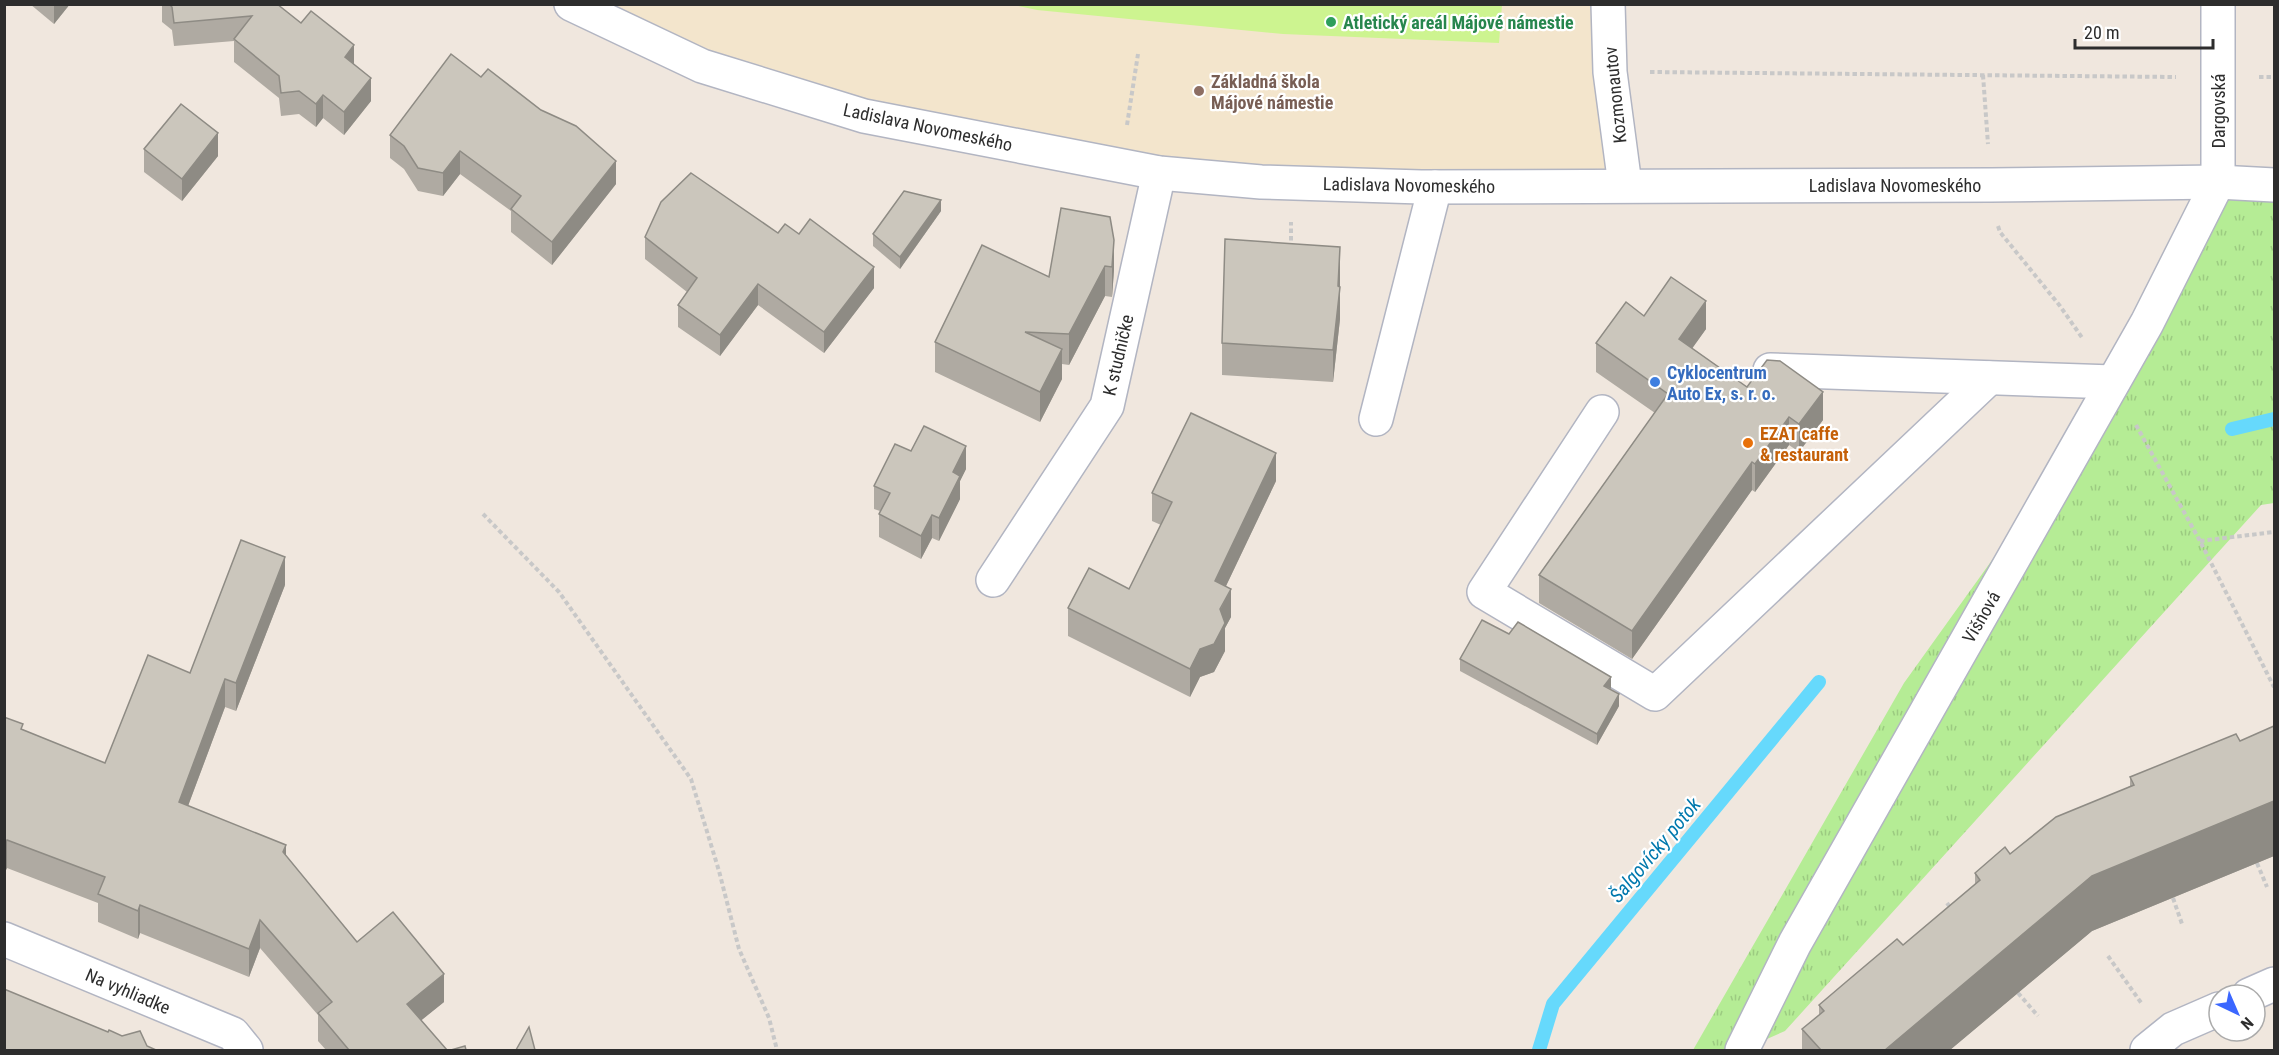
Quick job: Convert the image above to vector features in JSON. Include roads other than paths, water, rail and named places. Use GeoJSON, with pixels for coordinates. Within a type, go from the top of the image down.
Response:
{"type":"FeatureCollection","features":[{"type":"Feature","properties":{"kind":"street","name":"Ladislava Novomeského"},"geometry":{"type":"LineString","coordinates":[[571,4],[702,66],[864,116],[1159,173],[1293,183],[1435,187],[2218,182],[2274,185]]}},
{"type":"Feature","properties":{"kind":"street","name":"Kozmonautov"},"geometry":{"type":"LineString","coordinates":[[1608,4],[1610,72],[1625,185]]}},
{"type":"Feature","properties":{"kind":"street","name":"Dargovská"},"geometry":{"type":"LineString","coordinates":[[2218,4],[2218,182]]}},
{"type":"Feature","properties":{"kind":"street","name":"K studničke"},"geometry":{"type":"LineString","coordinates":[[993,580],[1107,406],[1159,173]]}},
{"type":"Feature","properties":{"kind":"street","name":"Višňová"},"geometry":{"type":"LineString","coordinates":[[1742,1050],[1795,943],[2147,323],[2218,182]]}},
{"type":"Feature","properties":{"kind":"street"},"geometry":{"type":"LineString","coordinates":[[1376,419],[1435,187]]}},
{"type":"Feature","properties":{"kind":"street"},"geometry":{"type":"LineString","coordinates":[[1770,370],[2113,382]]}},
{"type":"Feature","properties":{"kind":"street"},"geometry":{"type":"LineString","coordinates":[[1602,412],[1484,592],[1655,694],[1989,378]]}},
{"type":"Feature","properties":{"kind":"street","name":"Na vyhliadke"},"geometry":{"type":"LineString","coordinates":[[4,939],[233,1034],[246,1050]]}},
{"type":"Feature","properties":{"kind":"street"},"geometry":{"type":"LineString","coordinates":[[2147,1050],[2173,1029],[2207,1014]]}},
{"type":"Feature","properties":{"kind":"waterway","name":"Šalgovícky potok"},"geometry":{"type":"LineString","coordinates":[[2232,429],[2274,419]]}},
{"type":"Feature","properties":{"kind":"waterway","name":"Šalgovícky potok"},"geometry":{"type":"LineString","coordinates":[[1539,1050],[1553,1004],[1819,682]]}},
{"type":"Feature","properties":{"kind":"place","name":"Atletický areál Májové námestie"},"geometry":{"type":"Point","coordinates":[1331,22]}},
{"type":"Feature","properties":{"kind":"place","name":"Základná škola Májové námestie"},"geometry":{"type":"Point","coordinates":[1199,91]}},
{"type":"Feature","properties":{"kind":"place","name":"Cyklocentrum Auto Ex, s. r. o."},"geometry":{"type":"Point","coordinates":[1655,382]}},
{"type":"Feature","properties":{"kind":"place","name":"EZAT caffe & restaurant"},"geometry":{"type":"Point","coordinates":[1748,443]}}]}
